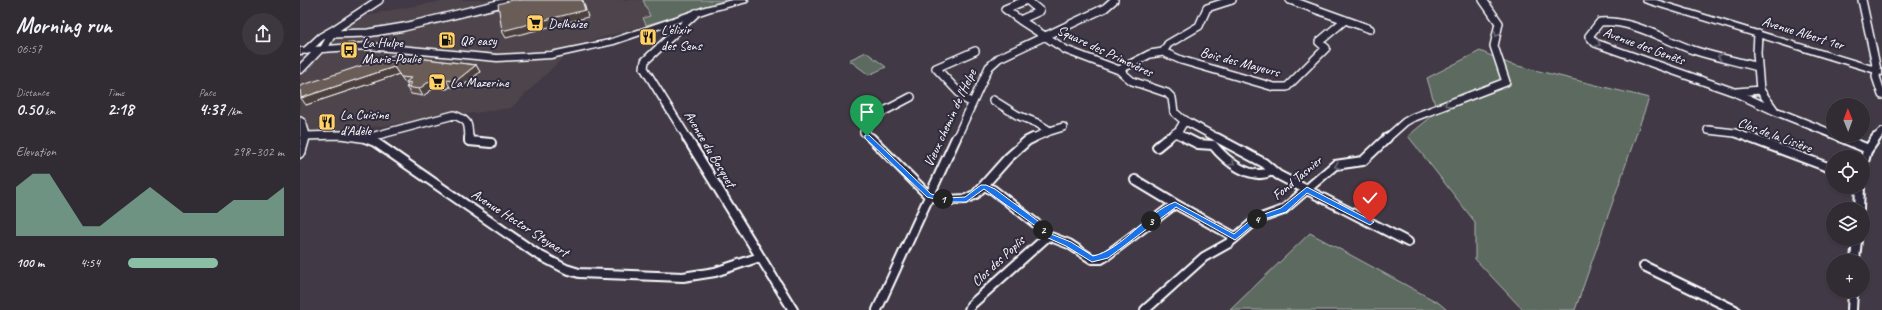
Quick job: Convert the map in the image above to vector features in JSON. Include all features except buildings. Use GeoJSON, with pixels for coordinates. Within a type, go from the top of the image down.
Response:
{"type":"FeatureCollection","features":[{"type":"Feature","properties":{"kind":"main road"},"geometry":{"type":"LineString","coordinates":[[304,51],[321,46],[367,46],[497,58],[532,57],[569,52],[611,42],[696,13],[744,0]]}},
{"type":"Feature","properties":{"kind":"main road","name":"Avenue Albert 1er"},"geometry":{"type":"LineString","coordinates":[[1647,0],[1879,71]]}},
{"type":"Feature","properties":{"kind":"main road"},"geometry":{"type":"LineString","coordinates":[[300,70],[321,46]]}},
{"type":"Feature","properties":{"kind":"main road"},"geometry":{"type":"LineString","coordinates":[[300,120],[305,136],[300,154]]}},
{"type":"Feature","properties":{"kind":"street"},"geometry":{"type":"LineString","coordinates":[[304,51],[320,37],[334,31],[380,0]]}},
{"type":"Feature","properties":{"kind":"street"},"geometry":{"type":"LineString","coordinates":[[334,31],[368,33],[404,27],[515,0]]}},
{"type":"Feature","properties":{"kind":"street"},"geometry":{"type":"LineString","coordinates":[[1020,20],[1040,11],[1027,0]]}},
{"type":"Feature","properties":{"kind":"street","name":"Square des Primevères"},"geometry":{"type":"LineString","coordinates":[[1027,0],[1005,9],[1066,50],[1083,55],[1119,70],[1132,81],[1167,93],[1172,98],[1174,112],[1185,120],[1208,132],[1216,142],[1223,158],[1250,173],[1262,176],[1268,175],[1272,171]]}},
{"type":"Feature","properties":{"kind":"street","name":"Vieux chemin de l'Helpe"},"geometry":{"type":"LineString","coordinates":[[877,310],[971,102],[985,73],[992,63],[1011,52],[1105,8],[1114,0]]}},
{"type":"Feature","properties":{"kind":"street"},"geometry":{"type":"LineString","coordinates":[[1119,70],[1150,54],[1163,52],[1168,44],[1199,26],[1208,8],[1232,0]]}},
{"type":"Feature","properties":{"kind":"street"},"geometry":{"type":"LineString","coordinates":[[1290,0],[1370,30]]}},
{"type":"Feature","properties":{"kind":"street","name":"Fond Tasnier"},"geometry":{"type":"LineString","coordinates":[[1145,310],[1204,257],[1229,243],[1256,220],[1283,210],[1335,165],[1363,161],[1405,122],[1412,118],[1506,82],[1507,79],[1494,46],[1499,24],[1483,0]]}},
{"type":"Feature","properties":{"kind":"street"},"geometry":{"type":"LineString","coordinates":[[1862,0],[1879,71],[1876,77],[1882,95]]}},
{"type":"Feature","properties":{"kind":"street","name":"Avenue du Bosquet"},"geometry":{"type":"LineString","coordinates":[[696,13],[645,61],[644,68],[793,310]]}},
{"type":"Feature","properties":{"kind":"street","name":"Bois des Mayeurs"},"geometry":{"type":"LineString","coordinates":[[1163,52],[1181,60],[1274,87],[1287,87],[1326,48],[1319,42],[1345,20]]}},
{"type":"Feature","properties":{"kind":"street","name":"Avenue des Genêts"},"geometry":{"type":"LineString","coordinates":[[1758,66],[1693,50],[1661,37],[1606,20],[1600,22],[1588,36],[1595,43],[1734,92],[1868,149]]}},
{"type":"Feature","properties":{"kind":"street"},"geometry":{"type":"LineString","coordinates":[[321,46],[334,31]]}},
{"type":"Feature","properties":{"kind":"street"},"geometry":{"type":"LineString","coordinates":[[1758,34],[1760,90],[1776,111]]}},
{"type":"Feature","properties":{"kind":"street"},"geometry":{"type":"LineString","coordinates":[[971,102],[965,99],[936,68],[975,51]]}},
{"type":"Feature","properties":{"kind":"street"},"geometry":{"type":"LineString","coordinates":[[1734,92],[1760,90]]}},
{"type":"Feature","properties":{"kind":"street"},"geometry":{"type":"LineString","coordinates":[[911,97],[873,117],[864,132],[929,196],[947,200],[966,199],[984,186],[1008,158],[1027,141],[1063,127]]}},
{"type":"Feature","properties":{"kind":"street"},"geometry":{"type":"LineString","coordinates":[[993,100],[1017,115],[1037,123],[1050,131]]}},
{"type":"Feature","properties":{"kind":"street"},"geometry":{"type":"LineString","coordinates":[[367,138],[442,116],[454,115],[465,119],[468,124],[469,141],[491,143]]}},
{"type":"Feature","properties":{"kind":"street"},"geometry":{"type":"LineString","coordinates":[[1157,147],[1175,133],[1185,120]]}},
{"type":"Feature","properties":{"kind":"street","name":"Clos de la Lisière"},"geometry":{"type":"LineString","coordinates":[[1708,130],[1735,133],[1826,167]]}},
{"type":"Feature","properties":{"kind":"street"},"geometry":{"type":"LineString","coordinates":[[1868,149],[1872,142],[1882,132]]}},
{"type":"Feature","properties":{"kind":"street","name":"Square des Primevères"},"geometry":{"type":"LineString","coordinates":[[1175,133],[1198,144],[1216,142],[1264,163],[1272,171],[1408,242]]}},
{"type":"Feature","properties":{"kind":"street","name":"Avenue Hector Steyaert"},"geometry":{"type":"LineString","coordinates":[[305,136],[367,138],[397,155],[537,254],[566,269],[579,273],[605,276],[683,277],[723,270],[760,257]]}},
{"type":"Feature","properties":{"kind":"street"},"geometry":{"type":"LineString","coordinates":[[1135,180],[1235,237]]}},
{"type":"Feature","properties":{"kind":"street","name":"Clos des Poplis"},"geometry":{"type":"LineString","coordinates":[[984,186],[993,190],[1039,226],[1048,236],[1069,244],[1092,259],[1101,258],[1175,204]]}},
{"type":"Feature","properties":{"kind":"street","name":"Clos des Poplis"},"geometry":{"type":"LineString","coordinates":[[969,310],[971,305],[1028,255],[1035,246],[1048,236]]}},
{"type":"Feature","properties":{"kind":"street"},"geometry":{"type":"LineString","coordinates":[[1644,266],[1734,310]]}},
{"type":"Feature","properties":{"kind":"street"},"geometry":{"type":"LineString","coordinates":[[1852,310],[1853,298]]}},
{"type":"Feature","properties":{"kind":"shaded area"},"geometry":{"type":"Polygon","coordinates":[[[449,0],[643,0],[651,16],[643,18],[646,25],[576,45],[511,108],[300,137],[300,62],[326,48],[355,19],[381,12],[449,0]]]}},
{"type":"Feature","properties":{"kind":"green space"},"geometry":{"type":"Polygon","coordinates":[[[643,0],[734,0],[646,25],[643,18],[650,16],[643,0]]]}},
{"type":"Feature","properties":{"kind":"green space"},"geometry":{"type":"Polygon","coordinates":[[[1480,51],[1510,64],[1649,98],[1575,310],[1523,310],[1475,259],[1475,222],[1408,136],[1437,112],[1427,78],[1480,51]]]}},
{"type":"Feature","properties":{"kind":"green space"},"geometry":{"type":"Polygon","coordinates":[[[866,52],[886,67],[869,75],[849,60],[866,52]]]}},
{"type":"Feature","properties":{"kind":"green space"},"geometry":{"type":"Polygon","coordinates":[[[1310,233],[1439,303],[1447,310],[1230,310],[1310,233]]]}},
{"type":"Feature","properties":{"kind":"place","name":"Delhaize"},"geometry":{"type":"Point","coordinates":[535,23]}},
{"type":"Feature","properties":{"kind":"place","name":"L'elixir des Sens"},"geometry":{"type":"Point","coordinates":[648,37]}},
{"type":"Feature","properties":{"kind":"place","name":"Q8 easy"},"geometry":{"type":"Point","coordinates":[447,40]}},
{"type":"Feature","properties":{"kind":"place","name":"La Hulpe Marie-Poulie"},"geometry":{"type":"Point","coordinates":[349,50]}},
{"type":"Feature","properties":{"kind":"place","name":"La Mazerine"},"geometry":{"type":"Point","coordinates":[437,82]}},
{"type":"Feature","properties":{"kind":"place","name":"La Cuisine d'Adèle"},"geometry":{"type":"Point","coordinates":[327,122]}},
{"type":"Feature","properties":{"kind":"route"},"geometry":{"type":"LineString","coordinates":[[867,136],[929,196],[947,200],[966,199],[976,194],[984,186],[993,190],[1039,226],[1048,236],[1069,244],[1092,259],[1106,256],[1175,204],[1235,237],[1256,220],[1283,210],[1307,190],[1370,222]]}}]}
